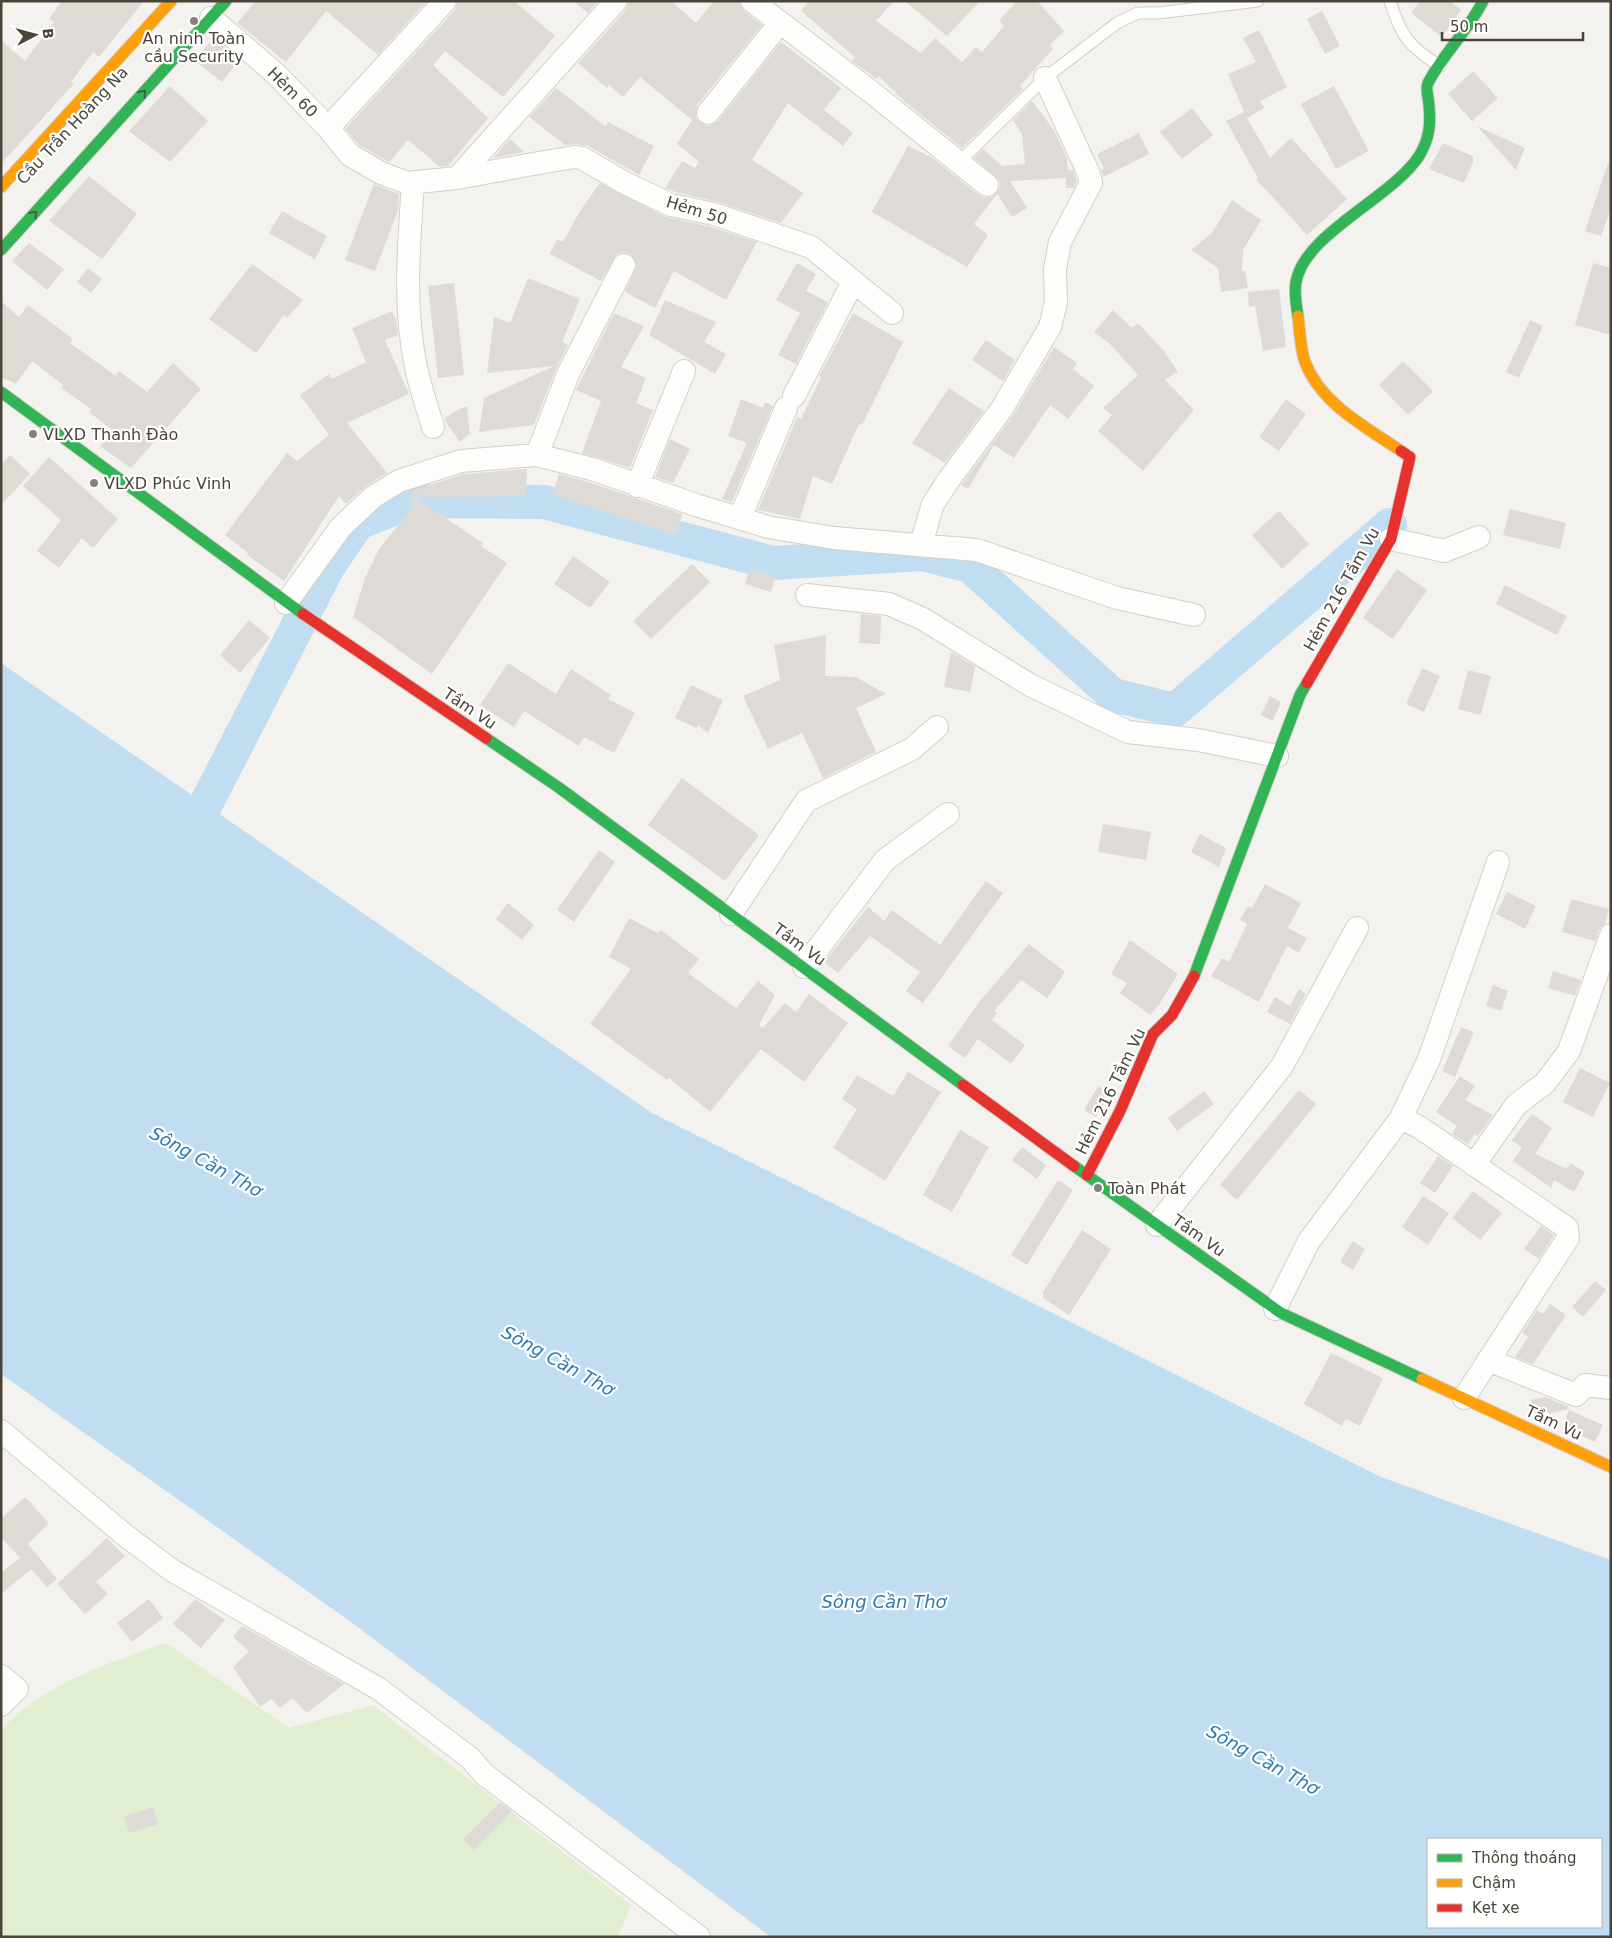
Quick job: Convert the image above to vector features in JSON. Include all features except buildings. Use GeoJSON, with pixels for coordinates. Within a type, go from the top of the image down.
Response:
{"type":"FeatureCollection","features":[{"type":"Feature","properties":{"kind":"street"},"geometry":{"type":"LineString","coordinates":[[1,173],[156,1]]}},
{"type":"Feature","properties":{"kind":"street","name":"Cầu Trần Hoàng Na"},"geometry":{"type":"LineString","coordinates":[[1,187],[171,1]]}},
{"type":"Feature","properties":{"kind":"street"},"geometry":{"type":"LineString","coordinates":[[1,250],[226,1]]}},
{"type":"Feature","properties":{"kind":"street"},"geometry":{"type":"LineString","coordinates":[[328,128],[445,1]]}},
{"type":"Feature","properties":{"kind":"street"},"geometry":{"type":"LineString","coordinates":[[457,178],[616,1]]}},
{"type":"Feature","properties":{"kind":"street"},"geometry":{"type":"LineString","coordinates":[[752,1],[779,24],[870,91],[986,185]]}},
{"type":"Feature","properties":{"kind":"street","name":"Hẻm 216 Tầm Vu"},"geometry":{"type":"LineString","coordinates":[[1088,1175],[1120,1111],[1153,1034],[1172,1015],[1196,973],[1300,695],[1391,539],[1410,457],[1347,413],[1321,389],[1305,362],[1298,316],[1296,280],[1311,255],[1349,217],[1396,184],[1416,160],[1428,139],[1430,124],[1426,85],[1475,17],[1484,1]]}},
{"type":"Feature","properties":{"kind":"street","name":"Hẻm 60"},"geometry":{"type":"LineString","coordinates":[[211,18],[276,74],[328,128]]}},
{"type":"Feature","properties":{"kind":"street"},"geometry":{"type":"LineString","coordinates":[[708,114],[779,24]]}},
{"type":"Feature","properties":{"kind":"street"},"geometry":{"type":"LineString","coordinates":[[921,544],[933,504],[1001,410],[1050,327],[1056,302],[1055,269],[1060,242],[1091,183],[1088,172],[1045,78]]}},
{"type":"Feature","properties":{"kind":"street","name":"Hẻm 50"},"geometry":{"type":"LineString","coordinates":[[328,128],[350,155],[381,173],[408,183],[457,178],[533,164],[582,158],[625,183],[671,205],[714,214],[811,246],[892,313]]}},
{"type":"Feature","properties":{"kind":"street"},"geometry":{"type":"LineString","coordinates":[[413,182],[408,263],[409,314],[416,368],[433,427]]}},
{"type":"Feature","properties":{"kind":"street"},"geometry":{"type":"LineString","coordinates":[[537,455],[568,374],[624,264]]}},
{"type":"Feature","properties":{"kind":"street"},"geometry":{"type":"LineString","coordinates":[[740,518],[790,402],[853,282]]}},
{"type":"Feature","properties":{"kind":"street"},"geometry":{"type":"LineString","coordinates":[[637,486],[684,371]]}},
{"type":"Feature","properties":{"kind":"street","name":"Tầm Vu"},"geometry":{"type":"LineString","coordinates":[[1,392],[287,603],[558,787],[1088,1175],[1275,1309],[1611,1467]]}},
{"type":"Feature","properties":{"kind":"street"},"geometry":{"type":"LineString","coordinates":[[287,603],[341,527],[373,497],[399,481],[461,462],[537,455],[592,469],[637,486],[768,527],[834,538],[977,550],[1117,598],[1194,614]]}},
{"type":"Feature","properties":{"kind":"street"},"geometry":{"type":"LineString","coordinates":[[1391,539],[1444,550],[1479,537]]}},
{"type":"Feature","properties":{"kind":"street"},"geometry":{"type":"LineString","coordinates":[[807,595],[889,604],[923,619],[1030,685],[1128,732],[1198,740],[1278,756]]}},
{"type":"Feature","properties":{"kind":"street"},"geometry":{"type":"LineString","coordinates":[[731,914],[806,801],[912,749],[937,727]]}},
{"type":"Feature","properties":{"kind":"street"},"geometry":{"type":"LineString","coordinates":[[804,967],[885,860],[948,814]]}},
{"type":"Feature","properties":{"kind":"street"},"geometry":{"type":"LineString","coordinates":[[1275,1309],[1309,1242],[1401,1118],[1429,1059],[1498,862]]}},
{"type":"Feature","properties":{"kind":"street"},"geometry":{"type":"LineString","coordinates":[[1157,1225],[1282,1066],[1357,928]]}},
{"type":"Feature","properties":{"kind":"street"},"geometry":{"type":"LineString","coordinates":[[1474,1165],[1516,1105],[1545,1083],[1569,1051],[1611,935]]}},
{"type":"Feature","properties":{"kind":"street"},"geometry":{"type":"LineString","coordinates":[[1401,1118],[1567,1228],[1568,1238],[1464,1398]]}},
{"type":"Feature","properties":{"kind":"street"},"geometry":{"type":"LineString","coordinates":[[1488,1360],[1576,1395],[1585,1385],[1611,1388]]}},
{"type":"Feature","properties":{"kind":"street"},"geometry":{"type":"LineString","coordinates":[[1,1430],[126,1536],[173,1572],[379,1689],[470,1758],[484,1774],[699,1937]]}},
{"type":"Feature","properties":{"kind":"street"},"geometry":{"type":"LineString","coordinates":[[1,1676],[17,1689],[1,1705]]}},
{"type":"Feature","properties":{"kind":"lane"},"geometry":{"type":"LineString","coordinates":[[959,162],[1045,78],[1118,23],[1138,14],[1258,1]]}},
{"type":"Feature","properties":{"kind":"lane"},"geometry":{"type":"LineString","coordinates":[[1390,1],[1406,40],[1417,52],[1440,66]]}},
{"type":"Feature","properties":{"kind":"green space"},"geometry":{"type":"Polygon","coordinates":[[[166,1643],[289,1728],[373,1705],[631,1905],[618,1937],[1,1937],[1,1730],[37,1699],[57,1687],[122,1658],[166,1643]]]}},
{"type":"Feature","properties":{"kind":"water","name":"Sông Cần Thơ"},"geometry":{"type":"Polygon","coordinates":[[[1,663],[652,1113],[1381,1477],[1611,1560],[1611,1937],[771,1937],[351,1622],[1,1374],[1,663]]]}},
{"type":"Feature","properties":{"kind":"waterway"},"geometry":{"type":"LineString","coordinates":[[206,804],[328,567],[358,523],[413,501],[544,502],[773,563],[922,554],[970,566],[1113,695],[1175,710],[1390,525]]}},
{"type":"Feature","properties":{"kind":"traffic: fast"},"geometry":{"type":"LineString","coordinates":[[1,250],[226,1]]}},
{"type":"Feature","properties":{"kind":"traffic: fast"},"geometry":{"type":"LineString","coordinates":[[1298,316],[1295,295],[1296,282],[1303,264],[1315,248],[1407,171],[1419,156],[1425,144],[1429,126],[1428,83],[1483,1]]}},
{"type":"Feature","properties":{"kind":"traffic: fast"},"geometry":{"type":"LineString","coordinates":[[1,392],[303,614]]}},
{"type":"Feature","properties":{"kind":"traffic: fast"},"geometry":{"type":"LineString","coordinates":[[1194,976],[1300,695],[1307,683]]}},
{"type":"Feature","properties":{"kind":"traffic: fast"},"geometry":{"type":"LineString","coordinates":[[486,738],[558,787],[963,1085]]}},
{"type":"Feature","properties":{"kind":"traffic: fast"},"geometry":{"type":"LineString","coordinates":[[1074,1166],[1281,1313],[1422,1379]]}},
{"type":"Feature","properties":{"kind":"traffic: slow"},"geometry":{"type":"LineString","coordinates":[[1,187],[171,1]]}},
{"type":"Feature","properties":{"kind":"traffic: slow"},"geometry":{"type":"LineString","coordinates":[[1298,316],[1303,357],[1312,377],[1333,402],[1346,413],[1401,451]]}},
{"type":"Feature","properties":{"kind":"traffic: slow"},"geometry":{"type":"LineString","coordinates":[[1422,1379],[1611,1467]]}},
{"type":"Feature","properties":{"kind":"traffic: jam"},"geometry":{"type":"LineString","coordinates":[[1307,683],[1391,539],[1410,457],[1401,451]]}},
{"type":"Feature","properties":{"kind":"traffic: jam"},"geometry":{"type":"LineString","coordinates":[[303,614],[486,738]]}},
{"type":"Feature","properties":{"kind":"traffic: jam"},"geometry":{"type":"LineString","coordinates":[[1087,1175],[1120,1111],[1153,1034],[1172,1015],[1194,976]]}},
{"type":"Feature","properties":{"kind":"traffic: jam"},"geometry":{"type":"LineString","coordinates":[[963,1085],[1074,1166]]}},
{"type":"Feature","properties":{"kind":"place","name":"An ninh Toàn cầu Security"},"geometry":{"type":"Point","coordinates":[194,21]}},
{"type":"Feature","properties":{"kind":"place","name":"VLXD Thanh Đào"},"geometry":{"type":"Point","coordinates":[33,434]}},
{"type":"Feature","properties":{"kind":"place","name":"VLXD Phúc Vinh"},"geometry":{"type":"Point","coordinates":[94,483]}},
{"type":"Feature","properties":{"kind":"place","name":"Toàn Phát"},"geometry":{"type":"Point","coordinates":[1098,1188]}}]}
